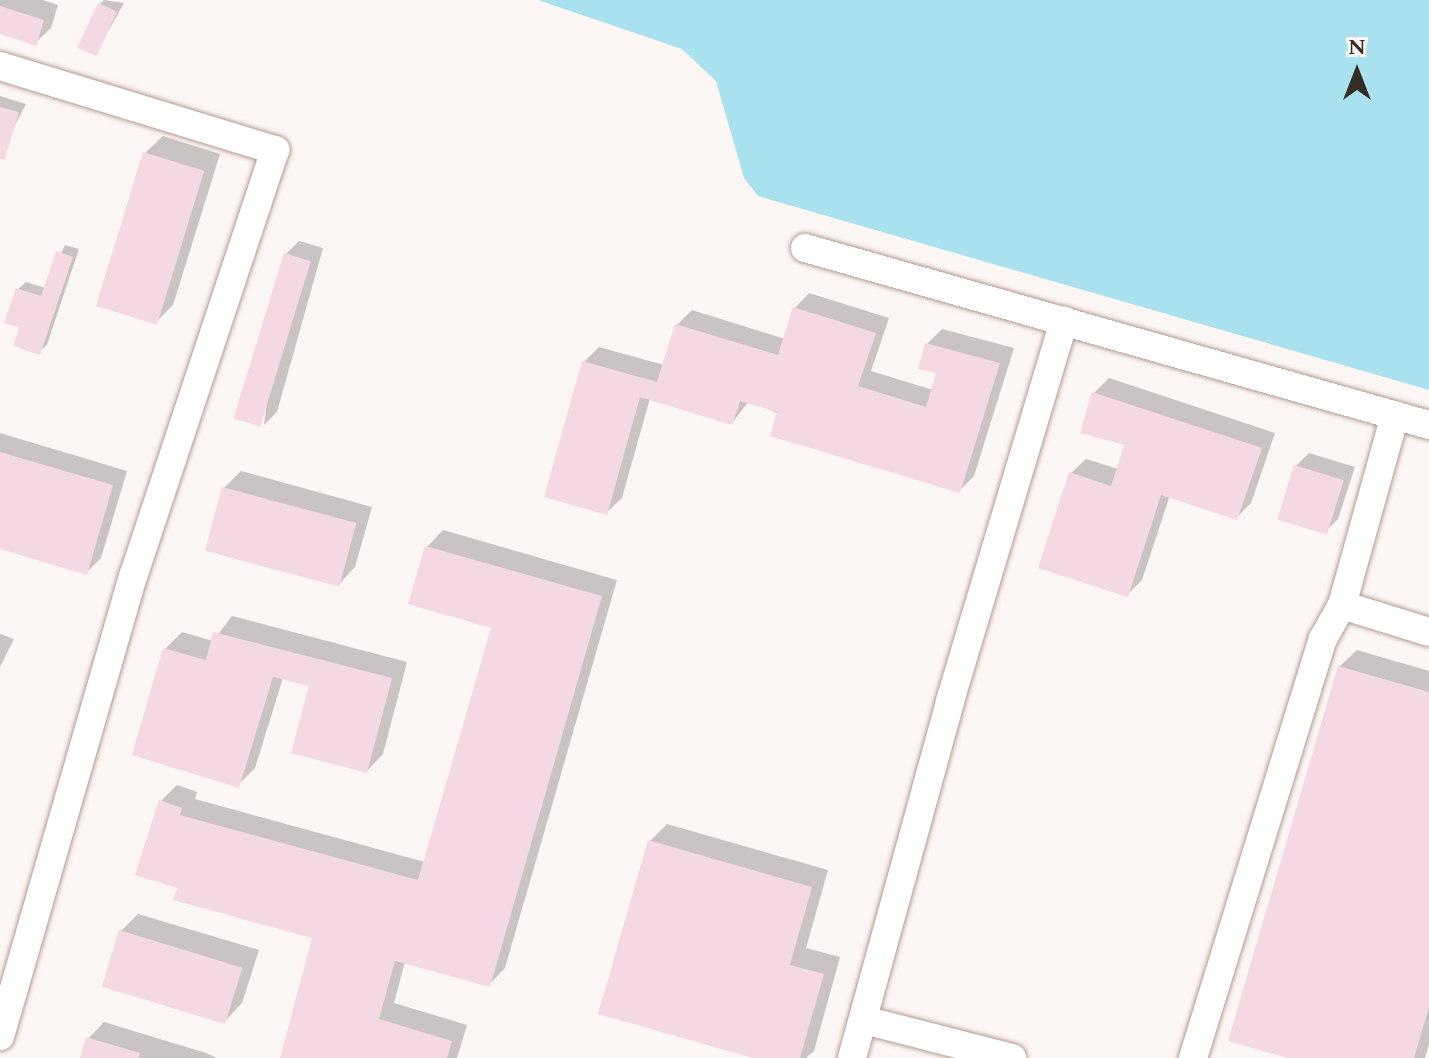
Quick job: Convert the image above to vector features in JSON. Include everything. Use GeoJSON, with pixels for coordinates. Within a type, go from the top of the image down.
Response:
{"type":"FeatureCollection","features":[{"type":"Feature","properties":{"kind":"street"},"geometry":{"type":"LineString","coordinates":[[0,66],[275,150],[133,576],[0,1036]]}},
{"type":"Feature","properties":{"kind":"street"},"geometry":{"type":"LineString","coordinates":[[805,248],[1429,425]]}},
{"type":"Feature","properties":{"kind":"street"},"geometry":{"type":"LineString","coordinates":[[852,1058],[950,701],[1064,321]]}},
{"type":"Feature","properties":{"kind":"street"},"geometry":{"type":"LineString","coordinates":[[1193,1058],[1323,639],[1342,605],[1395,415]]}},
{"type":"Feature","properties":{"kind":"street"},"geometry":{"type":"LineString","coordinates":[[1342,605],[1429,632]]}},
{"type":"Feature","properties":{"kind":"street"},"geometry":{"type":"LineString","coordinates":[[864,1020],[1012,1058]]}},
{"type":"Feature","properties":{"kind":"water"},"geometry":{"type":"Polygon","coordinates":[[[538,0],[1429,0],[1429,390],[758,196],[744,178],[716,81],[682,49],[538,0]]]}},
{"type":"Feature","properties":{"kind":"building"},"geometry":{"type":"Polygon","coordinates":[[[98,3],[117,12],[96,56],[77,47],[98,3]]]}},
{"type":"Feature","properties":{"kind":"building"},"geometry":{"type":"Polygon","coordinates":[[[0,6],[44,20],[36,46],[0,34],[0,6]]]}},
{"type":"Feature","properties":{"kind":"building"},"geometry":{"type":"Polygon","coordinates":[[[0,107],[19,112],[5,159],[0,159],[0,107]]]}},
{"type":"Feature","properties":{"kind":"building"},"geometry":{"type":"Polygon","coordinates":[[[143,152],[204,171],[157,325],[96,306],[143,152]]]}},
{"type":"Feature","properties":{"kind":"building"},"geometry":{"type":"Polygon","coordinates":[[[56,251],[73,257],[40,355],[13,346],[19,328],[4,323],[16,288],[41,296],[56,251]]]}},
{"type":"Feature","properties":{"kind":"building"},"geometry":{"type":"Polygon","coordinates":[[[284,253],[311,261],[260,427],[233,418],[284,253]]]}},
{"type":"Feature","properties":{"kind":"building"},"geometry":{"type":"Polygon","coordinates":[[[793,307],[876,333],[858,386],[926,407],[936,373],[918,369],[925,343],[1000,363],[960,493],[770,436],[777,412],[740,401],[732,425],[640,397],[607,515],[544,497],[582,361],[657,382],[675,324],[778,355],[793,307]]]}},
{"type":"Feature","properties":{"kind":"building"},"geometry":{"type":"Polygon","coordinates":[[[1092,392],[1262,448],[1237,520],[1161,495],[1128,597],[1038,568],[1069,472],[1111,486],[1124,445],[1080,433],[1092,392]]]}},
{"type":"Feature","properties":{"kind":"building"},"geometry":{"type":"Polygon","coordinates":[[[0,452],[113,485],[87,575],[0,549],[0,452]]]}},
{"type":"Feature","properties":{"kind":"building"},"geometry":{"type":"Polygon","coordinates":[[[1294,465],[1344,480],[1327,535],[1277,520],[1294,465]]]}},
{"type":"Feature","properties":{"kind":"building"},"geometry":{"type":"Polygon","coordinates":[[[222,487],[356,523],[339,587],[205,551],[222,487]]]}},
{"type":"Feature","properties":{"kind":"building"},"geometry":{"type":"Polygon","coordinates":[[[425,546],[602,596],[490,987],[395,961],[379,1019],[452,1041],[447,1058],[280,1058],[312,938],[173,900],[177,888],[135,875],[159,800],[182,808],[180,815],[418,880],[491,628],[408,604],[425,546]]]}},
{"type":"Feature","properties":{"kind":"building"},"geometry":{"type":"Polygon","coordinates":[[[213,632],[392,678],[367,773],[291,753],[309,686],[273,677],[239,788],[132,755],[163,648],[206,660],[213,632]]]}},
{"type":"Feature","properties":{"kind":"building"},"geometry":{"type":"Polygon","coordinates":[[[1338,666],[1429,692],[1429,1007],[1414,1058],[1287,1058],[1228,1041],[1338,666]]]}},
{"type":"Feature","properties":{"kind":"building"},"geometry":{"type":"Polygon","coordinates":[[[648,840],[812,887],[790,965],[824,974],[800,1058],[753,1058],[598,1014],[648,840]]]}},
{"type":"Feature","properties":{"kind":"building"},"geometry":{"type":"Polygon","coordinates":[[[119,930],[242,968],[225,1024],[102,986],[119,930]]]}},
{"type":"Feature","properties":{"kind":"building"},"geometry":{"type":"Polygon","coordinates":[[[86,1037],[140,1053],[139,1058],[80,1058],[86,1037]]]}}]}
